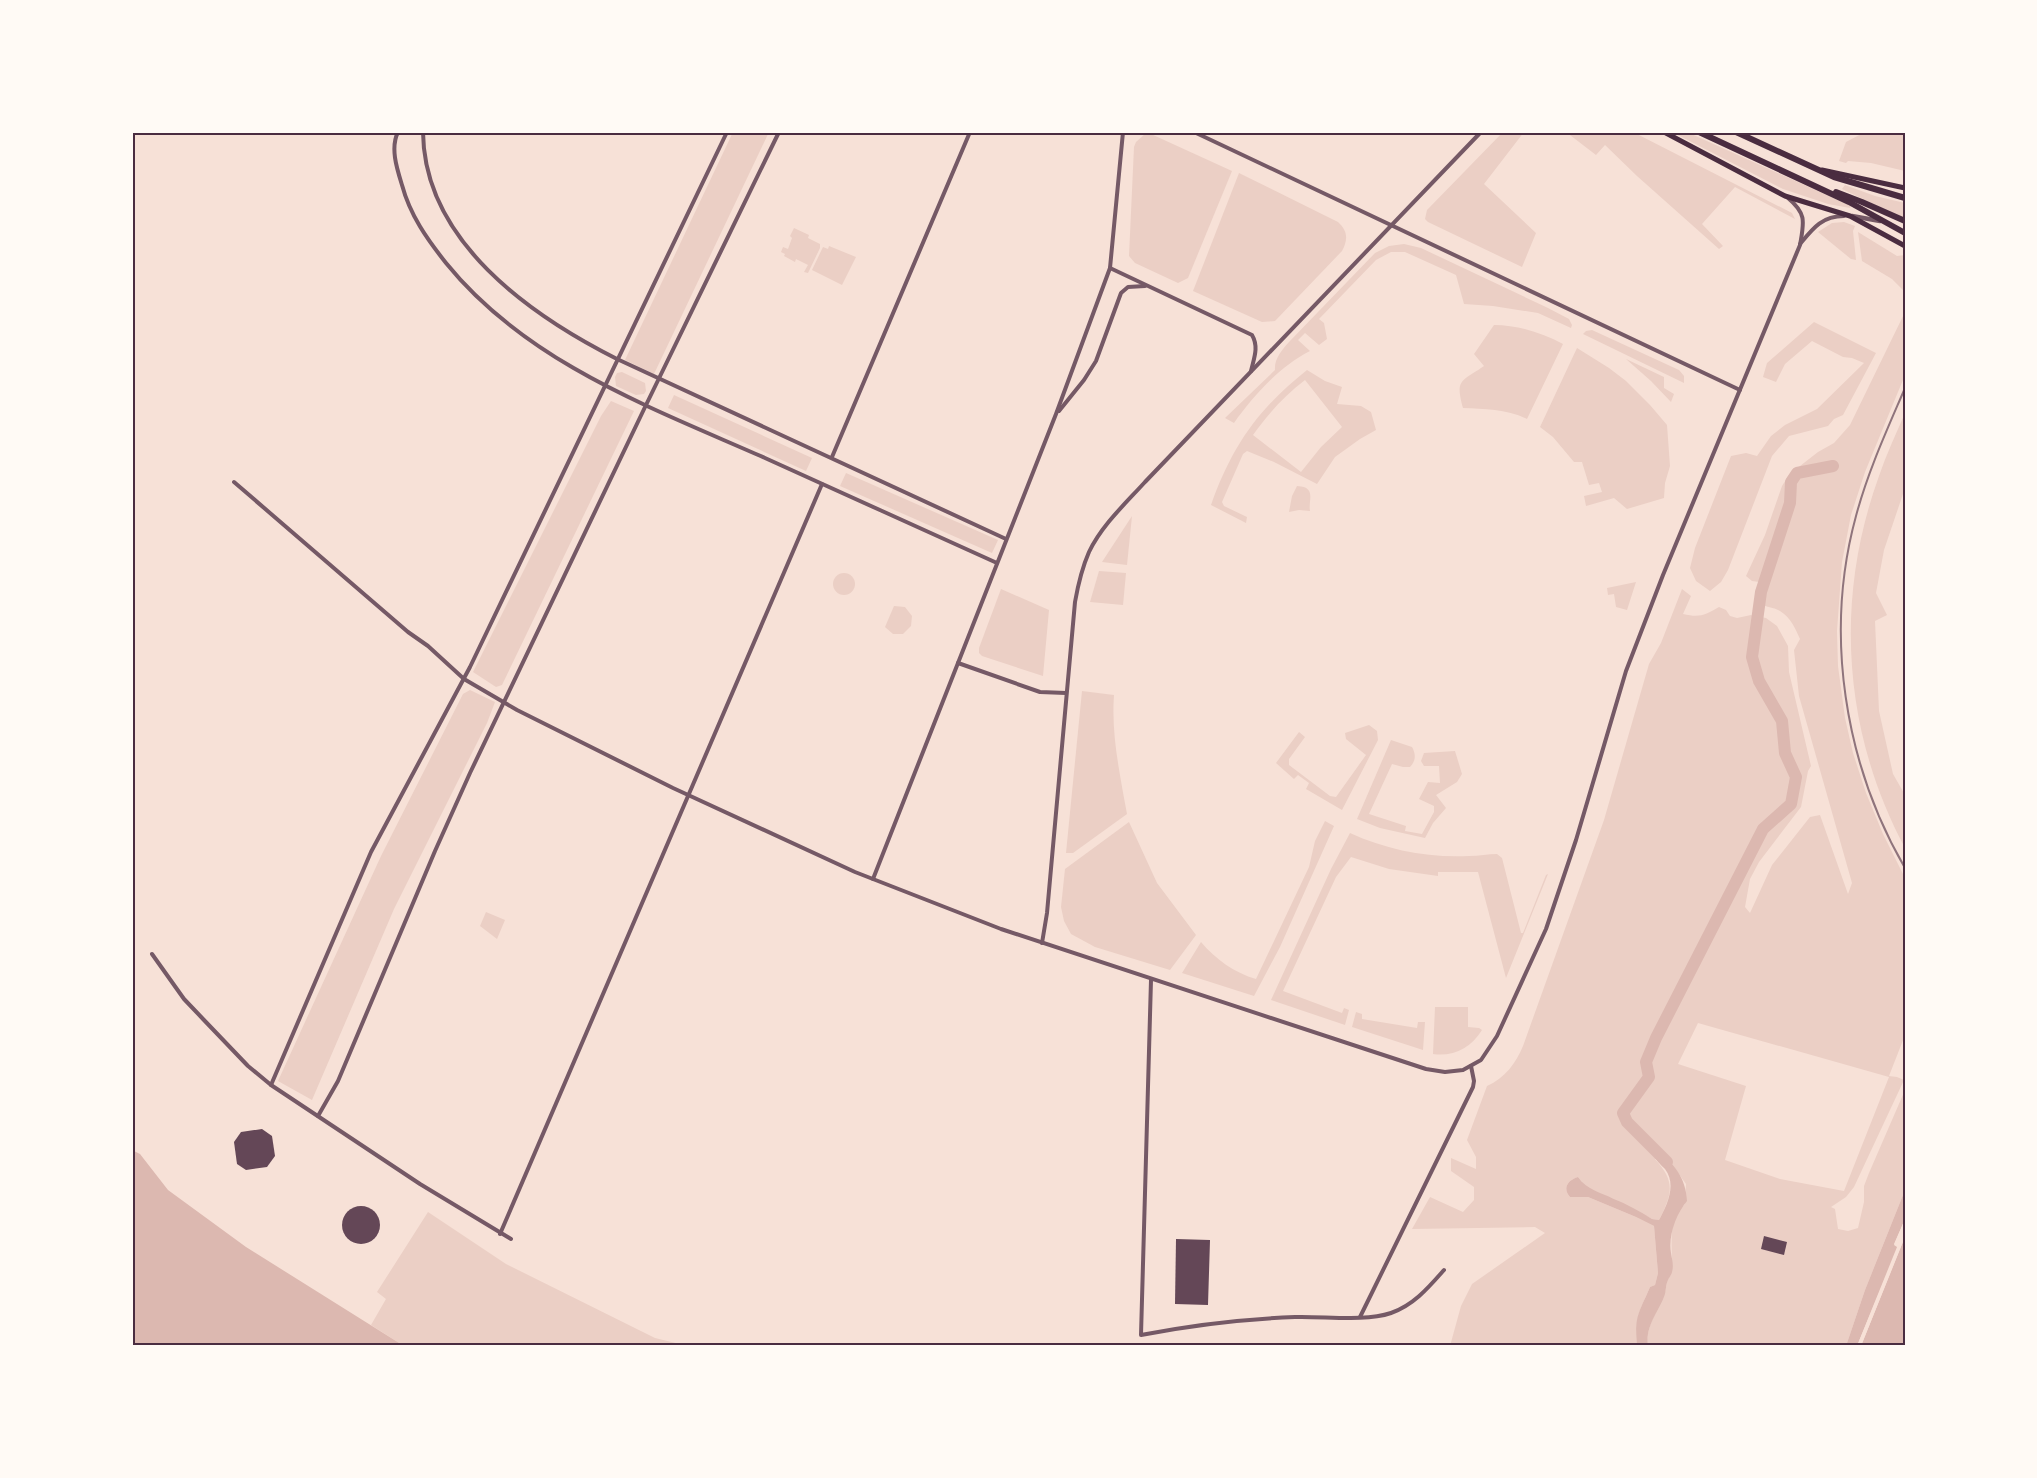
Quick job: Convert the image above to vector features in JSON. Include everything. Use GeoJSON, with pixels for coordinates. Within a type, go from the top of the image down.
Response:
{"type":"FeatureCollection","features":[{"type":"Feature","properties":{"kind":"main road"},"geometry":{"type":"LineString","coordinates":[[1662,132],[1785,196],[1850,216],[1905,246]]}},
{"type":"Feature","properties":{"kind":"main road"},"geometry":{"type":"LineString","coordinates":[[1699,132],[1808,182],[1905,233]]}},
{"type":"Feature","properties":{"kind":"main road"},"geometry":{"type":"LineString","coordinates":[[1736,132],[1834,177],[1905,198]]}},
{"type":"Feature","properties":{"kind":"main road"},"geometry":{"type":"LineString","coordinates":[[1815,168],[1905,188]]}},
{"type":"Feature","properties":{"kind":"main road"},"geometry":{"type":"LineString","coordinates":[[1808,182],[1905,221]]}},
{"type":"Feature","properties":{"kind":"street"},"geometry":{"type":"LineString","coordinates":[[398,132],[394,147],[398,170],[414,218],[457,277],[490,310],[524,338],[579,371],[645,405],[997,563]]}},
{"type":"Feature","properties":{"kind":"street"},"geometry":{"type":"LineString","coordinates":[[423,132],[428,168],[448,218],[476,257],[523,303],[617,359],[832,457],[1006,540]]}},
{"type":"Feature","properties":{"kind":"street"},"geometry":{"type":"LineString","coordinates":[[271,1085],[371,852],[464,679],[727,132]]}},
{"type":"Feature","properties":{"kind":"street"},"geometry":{"type":"LineString","coordinates":[[318,1116],[338,1081],[435,851],[504,703],[645,405],[778,132]]}},
{"type":"Feature","properties":{"kind":"street"},"geometry":{"type":"LineString","coordinates":[[832,457],[970,132]]}},
{"type":"Feature","properties":{"kind":"street"},"geometry":{"type":"LineString","coordinates":[[873,879],[1056,414],[1110,268],[1123,132]]}},
{"type":"Feature","properties":{"kind":"street"},"geometry":{"type":"LineString","coordinates":[[1194,132],[1740,390]]}},
{"type":"Feature","properties":{"kind":"street"},"geometry":{"type":"LineString","coordinates":[[1042,943],[1047,913],[1075,602],[1079,581],[1089,552],[1107,524],[1122,507],[1481,132]]}},
{"type":"Feature","properties":{"kind":"street"},"geometry":{"type":"LineString","coordinates":[[234,482],[464,679],[504,703],[689,795],[855,872],[1042,943],[1426,1070],[1445,1072],[1463,1070],[1481,1060],[1497,1036],[1546,928],[1576,840],[1626,671],[1668,562],[1800,245],[1803,216],[1797,206],[1785,196]]}},
{"type":"Feature","properties":{"kind":"street"},"geometry":{"type":"LineString","coordinates":[[1800,245],[1820,221],[1835,216],[1886,221]]}},
{"type":"Feature","properties":{"kind":"street"},"geometry":{"type":"LineString","coordinates":[[1110,268],[1252,335],[1256,342],[1256,353],[1251,372]]}},
{"type":"Feature","properties":{"kind":"street"},"geometry":{"type":"LineString","coordinates":[[1056,414],[1084,380],[1096,361],[1121,293],[1128,287],[1148,285]]}},
{"type":"Feature","properties":{"kind":"street"},"geometry":{"type":"LineString","coordinates":[[500,1234],[822,484]]}},
{"type":"Feature","properties":{"kind":"street"},"geometry":{"type":"LineString","coordinates":[[958,663],[1040,692],[1066,693]]}},
{"type":"Feature","properties":{"kind":"street"},"geometry":{"type":"LineString","coordinates":[[152,954],[184,999],[248,1066],[271,1085],[420,1184],[511,1239]]}},
{"type":"Feature","properties":{"kind":"street"},"geometry":{"type":"LineString","coordinates":[[1151,980],[1141,1335],[1192,1325],[1240,1320],[1389,1314],[1412,1302],[1444,1270]]}},
{"type":"Feature","properties":{"kind":"street"},"geometry":{"type":"LineString","coordinates":[[1359,1317],[1473,1086],[1471,1066]]}},
{"type":"Feature","properties":{"kind":"shaded area"},"geometry":{"type":"Polygon","coordinates":[[[733,132],[769,132],[654,374],[625,360],[733,132]]]}},
{"type":"Feature","properties":{"kind":"shaded area"},"geometry":{"type":"Polygon","coordinates":[[[1503,132],[1524,132],[1484,184],[1536,233],[1522,267],[1425,219],[1427,210],[1503,132]]]}},
{"type":"Feature","properties":{"kind":"shaded area"},"geometry":{"type":"Polygon","coordinates":[[[1566,132],[1633,132],[1792,213],[1795,219],[1735,187],[1702,224],[1723,246],[1719,249],[1605,145],[1596,155],[1566,132]]]}},
{"type":"Feature","properties":{"kind":"shaded area"},"geometry":{"type":"Polygon","coordinates":[[[1672,132],[1687,132],[1851,206],[1850,208],[1828,204],[1783,189],[1672,132]]]}},
{"type":"Feature","properties":{"kind":"shaded area"},"geometry":{"type":"Polygon","coordinates":[[[1865,132],[1905,132],[1905,171],[1871,163],[1839,161],[1846,142],[1865,132]]]}},
{"type":"Feature","properties":{"kind":"shaded area"},"geometry":{"type":"Polygon","coordinates":[[[1145,134],[1151,134],[1232,171],[1188,278],[1178,283],[1135,263],[1129,256],[1134,147],[1145,134]]]}},
{"type":"Feature","properties":{"kind":"shaded area"},"geometry":{"type":"Polygon","coordinates":[[[1239,173],[1338,222],[1345,232],[1346,239],[1342,251],[1275,321],[1262,322],[1193,291],[1239,173]]]}},
{"type":"Feature","properties":{"kind":"shaded area"},"geometry":{"type":"Polygon","coordinates":[[[1845,185],[1875,196],[1905,203],[1905,219],[1842,189],[1845,185]]]}},
{"type":"Feature","properties":{"kind":"shaded area"},"geometry":{"type":"Polygon","coordinates":[[[1844,222],[1855,226],[1853,231],[1856,260],[1851,259],[1818,232],[1832,223],[1844,222]]]}},
{"type":"Feature","properties":{"kind":"shaded area"},"geometry":{"type":"Polygon","coordinates":[[[794,228],[809,235],[808,238],[820,244],[808,273],[804,272],[808,265],[796,259],[795,262],[781,252],[783,247],[788,249],[794,228]]]}},
{"type":"Feature","properties":{"kind":"shaded area"},"geometry":{"type":"Polygon","coordinates":[[[1858,232],[1897,256],[1905,255],[1905,292],[1892,279],[1862,261],[1858,232]]]}},
{"type":"Feature","properties":{"kind":"shaded area"},"geometry":{"type":"Polygon","coordinates":[[[1404,244],[1421,248],[1548,308],[1569,319],[1571,328],[1538,313],[1464,304],[1456,275],[1405,252],[1391,252],[1376,260],[1319,319],[1324,323],[1327,339],[1319,345],[1305,333],[1298,340],[1310,351],[1288,365],[1268,382],[1234,423],[1225,418],[1275,370],[1277,358],[1286,345],[1375,253],[1389,246],[1404,244]]]}},
{"type":"Feature","properties":{"kind":"shaded area"},"geometry":{"type":"Polygon","coordinates":[[[829,246],[856,257],[842,285],[812,270],[823,247],[828,249],[829,246]]]}},
{"type":"Feature","properties":{"kind":"shaded area"},"geometry":{"type":"Polygon","coordinates":[[[1905,312],[1905,375],[1865,472],[1851,515],[1842,562],[1837,631],[1838,666],[1845,718],[1853,753],[1883,834],[1905,878],[1905,1035],[1889,1076],[1904,1080],[1854,1187],[1846,1197],[1831,1207],[1835,1209],[1838,1229],[1848,1231],[1858,1228],[1864,1202],[1864,1186],[1905,1090],[1905,1190],[1865,1290],[1846,1346],[1648,1346],[1648,1333],[1672,1271],[1673,1226],[1679,1210],[1685,1204],[1686,1184],[1668,1159],[1655,1159],[1662,1167],[1670,1188],[1667,1203],[1659,1220],[1652,1219],[1612,1198],[1601,1195],[1585,1186],[1578,1177],[1571,1180],[1566,1188],[1570,1197],[1588,1197],[1654,1226],[1658,1273],[1655,1285],[1650,1287],[1639,1315],[1636,1329],[1637,1346],[1450,1346],[1461,1306],[1472,1284],[1545,1233],[1535,1227],[1412,1229],[1430,1197],[1463,1212],[1474,1200],[1474,1187],[1451,1171],[1451,1158],[1476,1169],[1476,1157],[1467,1140],[1487,1086],[1509,1069],[1523,1046],[1604,820],[1649,664],[1661,643],[1682,589],[1691,596],[1683,614],[1702,615],[1719,607],[1726,610],[1730,616],[1737,618],[1751,615],[1766,618],[1777,626],[1788,646],[1789,672],[1811,766],[1801,807],[1759,862],[1750,879],[1745,907],[1750,913],[1772,865],[1810,817],[1820,815],[1848,894],[1852,883],[1799,696],[1794,650],[1800,639],[1784,614],[1759,602],[1756,598],[1761,585],[1746,576],[1765,535],[1782,486],[1789,475],[1818,452],[1834,443],[1850,425],[1905,312]],[[1698,1023],[1678,1064],[1746,1086],[1725,1160],[1780,1179],[1844,1191],[1889,1077],[1698,1023]]]}},
{"type":"Feature","properties":{"kind":"shaded area"},"geometry":{"type":"Polygon","coordinates":[[[1814,322],[1876,353],[1843,415],[1834,419],[1828,426],[1789,436],[1772,456],[1728,570],[1721,582],[1710,591],[1696,581],[1690,568],[1695,548],[1731,456],[1746,453],[1757,456],[1771,436],[1785,425],[1817,409],[1864,363],[1843,357],[1812,341],[1785,364],[1776,382],[1763,377],[1767,363],[1814,322]]]}},
{"type":"Feature","properties":{"kind":"shaded area"},"geometry":{"type":"Polygon","coordinates":[[[1494,325],[1530,330],[1563,344],[1527,419],[1503,411],[1463,408],[1460,386],[1465,379],[1484,366],[1474,354],[1494,325]]]}},
{"type":"Feature","properties":{"kind":"shaded area"},"geometry":{"type":"Polygon","coordinates":[[[1592,330],[1679,370],[1684,376],[1684,383],[1583,334],[1592,330]]]}},
{"type":"Feature","properties":{"kind":"shaded area"},"geometry":{"type":"Polygon","coordinates":[[[1577,348],[1626,381],[1667,425],[1670,466],[1664,498],[1627,509],[1614,498],[1586,506],[1584,496],[1602,492],[1599,483],[1589,485],[1582,462],[1574,462],[1553,437],[1540,427],[1577,348]]]}},
{"type":"Feature","properties":{"kind":"shaded area"},"geometry":{"type":"Polygon","coordinates":[[[1626,359],[1664,377],[1664,388],[1674,394],[1671,402],[1651,381],[1626,359]]]}},
{"type":"Feature","properties":{"kind":"shaded area"},"geometry":{"type":"Polygon","coordinates":[[[1307,370],[1325,381],[1342,387],[1337,404],[1361,406],[1371,412],[1376,430],[1335,457],[1317,484],[1247,451],[1243,454],[1222,502],[1224,506],[1247,517],[1246,523],[1211,505],[1228,464],[1248,430],[1274,399],[1307,370]],[[1305,380],[1290,392],[1253,435],[1301,472],[1321,447],[1342,427],[1305,380]]]}},
{"type":"Feature","properties":{"kind":"shaded area"},"geometry":{"type":"Polygon","coordinates":[[[622,372],[645,383],[644,394],[636,395],[616,386],[615,377],[617,373],[622,372]]]}},
{"type":"Feature","properties":{"kind":"shaded area"},"geometry":{"type":"Polygon","coordinates":[[[674,395],[812,458],[806,471],[668,408],[674,395]]]}},
{"type":"Feature","properties":{"kind":"shaded area"},"geometry":{"type":"Polygon","coordinates":[[[611,401],[634,411],[502,685],[496,687],[473,672],[601,416],[611,401]]]}},
{"type":"Feature","properties":{"kind":"shaded area"},"geometry":{"type":"Polygon","coordinates":[[[1905,413],[1905,488],[1884,550],[1876,593],[1887,615],[1875,621],[1879,711],[1893,774],[1905,795],[1905,848],[1884,804],[1868,758],[1858,712],[1852,665],[1851,618],[1855,570],[1865,523],[1882,468],[1905,413]]]}},
{"type":"Feature","properties":{"kind":"shaded area"},"geometry":{"type":"Polygon","coordinates":[[[846,473],[998,540],[992,553],[840,486],[846,473]]]}},
{"type":"Feature","properties":{"kind":"shaded area"},"geometry":{"type":"Polygon","coordinates":[[[1297,486],[1309,491],[1310,511],[1289,512],[1292,496],[1297,486]]]}},
{"type":"Feature","properties":{"kind":"shaded area"},"geometry":{"type":"Polygon","coordinates":[[[1132,516],[1127,565],[1102,562],[1132,516]]]}},
{"type":"Feature","properties":{"kind":"shaded area"},"geometry":{"type":"Polygon","coordinates":[[[1099,571],[1126,573],[1123,605],[1090,602],[1099,571]]]}},
{"type":"Feature","properties":{"kind":"shaded area"},"geometry":{"type":"Polygon","coordinates":[[[844,573],[852,576],[855,584],[852,592],[844,595],[836,592],[833,584],[836,576],[844,573]]]}},
{"type":"Feature","properties":{"kind":"shaded area"},"geometry":{"type":"Polygon","coordinates":[[[1636,582],[1627,610],[1616,607],[1614,594],[1608,595],[1607,588],[1636,582]]]}},
{"type":"Feature","properties":{"kind":"shaded area"},"geometry":{"type":"Polygon","coordinates":[[[1001,589],[1049,610],[1043,676],[982,656],[979,653],[1001,589]]]}},
{"type":"Feature","properties":{"kind":"shaded area"},"geometry":{"type":"Polygon","coordinates":[[[894,606],[905,607],[912,616],[911,626],[903,634],[893,634],[885,627],[894,606]]]}},
{"type":"Feature","properties":{"kind":"shaded area"},"geometry":{"type":"Polygon","coordinates":[[[470,690],[495,702],[487,723],[394,909],[312,1100],[278,1081],[381,856],[463,694],[470,690]]]}},
{"type":"Feature","properties":{"kind":"shaded area"},"geometry":{"type":"Polygon","coordinates":[[[1082,691],[1114,695],[1115,740],[1127,814],[1073,853],[1066,853],[1082,691]]]}},
{"type":"Feature","properties":{"kind":"shaded area"},"geometry":{"type":"Polygon","coordinates":[[[1369,725],[1377,731],[1378,740],[1342,810],[1306,789],[1309,783],[1298,775],[1294,779],[1276,763],[1299,732],[1305,737],[1289,759],[1289,765],[1330,796],[1336,797],[1366,755],[1346,739],[1345,733],[1369,725]]]}},
{"type":"Feature","properties":{"kind":"shaded area"},"geometry":{"type":"Polygon","coordinates":[[[1391,740],[1412,747],[1414,760],[1410,767],[1392,764],[1369,814],[1406,826],[1405,831],[1422,834],[1434,812],[1434,806],[1419,799],[1428,782],[1440,783],[1439,766],[1424,766],[1421,761],[1424,753],[1455,751],[1462,774],[1457,782],[1436,795],[1446,808],[1433,823],[1425,838],[1380,828],[1357,819],[1391,740]]]}},
{"type":"Feature","properties":{"kind":"shaded area"},"geometry":{"type":"Polygon","coordinates":[[[1325,821],[1334,826],[1280,947],[1254,996],[1182,973],[1201,942],[1226,965],[1256,979],[1309,867],[1315,841],[1325,821]]]}},
{"type":"Feature","properties":{"kind":"shaded area"},"geometry":{"type":"Polygon","coordinates":[[[1129,822],[1157,883],[1196,935],[1170,970],[1095,947],[1071,934],[1064,921],[1061,907],[1065,869],[1129,822]]]}},
{"type":"Feature","properties":{"kind":"shaded area"},"geometry":{"type":"Polygon","coordinates":[[[1350,833],[1408,852],[1438,856],[1497,854],[1502,858],[1521,933],[1523,933],[1548,874],[1506,978],[1478,872],[1438,872],[1438,876],[1389,869],[1351,857],[1336,877],[1283,991],[1342,1013],[1344,1008],[1349,1010],[1345,1025],[1271,1000],[1350,833]]]}},
{"type":"Feature","properties":{"kind":"shaded area"},"geometry":{"type":"Polygon","coordinates":[[[486,912],[505,920],[497,939],[480,926],[486,912]]]}},
{"type":"Feature","properties":{"kind":"shaded area"},"geometry":{"type":"Polygon","coordinates":[[[1435,1007],[1468,1007],[1468,1027],[1482,1030],[1473,1042],[1461,1050],[1448,1054],[1433,1054],[1435,1007]]]}},
{"type":"Feature","properties":{"kind":"shaded area"},"geometry":{"type":"Polygon","coordinates":[[[1356,1012],[1362,1014],[1362,1019],[1417,1028],[1418,1022],[1425,1022],[1423,1050],[1352,1027],[1356,1012]]]}},
{"type":"Feature","properties":{"kind":"shaded area"},"geometry":{"type":"Polygon","coordinates":[[[132,1150],[140,1154],[168,1190],[246,1247],[404,1346],[132,1346],[132,1150]]]}},
{"type":"Feature","properties":{"kind":"shaded area"},"geometry":{"type":"Polygon","coordinates":[[[1656,1150],[1678,1172],[1684,1185],[1687,1201],[1676,1219],[1672,1233],[1670,1246],[1672,1273],[1650,1325],[1648,1346],[1637,1346],[1638,1315],[1650,1287],[1655,1285],[1658,1273],[1654,1226],[1588,1197],[1570,1197],[1566,1188],[1571,1180],[1578,1177],[1594,1190],[1652,1219],[1659,1220],[1670,1195],[1670,1182],[1669,1175],[1653,1154],[1656,1150]]]}},
{"type":"Feature","properties":{"kind":"shaded area"},"geometry":{"type":"Polygon","coordinates":[[[1905,1190],[1905,1219],[1894,1244],[1898,1247],[1857,1346],[1846,1346],[1865,1290],[1905,1190]]]}},
{"type":"Feature","properties":{"kind":"shaded area"},"geometry":{"type":"Polygon","coordinates":[[[428,1212],[506,1264],[655,1338],[688,1346],[404,1346],[371,1325],[386,1299],[377,1292],[428,1212]]]}},
{"type":"Feature","properties":{"kind":"shaded area"},"geometry":{"type":"Polygon","coordinates":[[[1905,1237],[1905,1346],[1861,1346],[1899,1251],[1905,1237]]]}},
{"type":"Feature","properties":{"kind":"pier"},"geometry":{"type":"Polygon","coordinates":[[[1905,1219],[1905,1226],[1898,1243],[1905,1234],[1905,1237],[1861,1346],[1857,1346],[1897,1247],[1894,1245],[1905,1219]]]}},
{"type":"Feature","properties":{"kind":"building"},"geometry":{"type":"Polygon","coordinates":[[[262,1129],[272,1136],[275,1156],[267,1167],[246,1170],[237,1164],[234,1142],[241,1132],[262,1129]]]}},
{"type":"Feature","properties":{"kind":"building"},"geometry":{"type":"Polygon","coordinates":[[[361,1206],[368,1207],[374,1212],[379,1218],[379,1232],[374,1238],[368,1243],[361,1244],[354,1243],[348,1238],[343,1232],[342,1225],[343,1218],[348,1212],[354,1207],[361,1206]]]}},
{"type":"Feature","properties":{"kind":"building"},"geometry":{"type":"Polygon","coordinates":[[[1764,1236],[1787,1242],[1784,1255],[1761,1249],[1764,1236]]]}},
{"type":"Feature","properties":{"kind":"building"},"geometry":{"type":"Polygon","coordinates":[[[1176,1239],[1210,1240],[1208,1305],[1175,1304],[1176,1239]]]}},
{"type":"Feature","properties":{"kind":"waterway"},"geometry":{"type":"LineString","coordinates":[[1667,1162],[1627,1122],[1623,1113],[1649,1077],[1646,1062],[1656,1038],[1763,829],[1791,804],[1796,777],[1785,753],[1782,721],[1759,681],[1752,657],[1761,592],[1790,503],[1791,482],[1797,473],[1833,466]]}},
{"type":"Feature","properties":{"kind":"railway"},"geometry":{"type":"LineString","coordinates":[[1905,388],[1872,467],[1856,516],[1846,560],[1841,651],[1854,741],[1867,785],[1884,828],[1905,868]]}}]}
